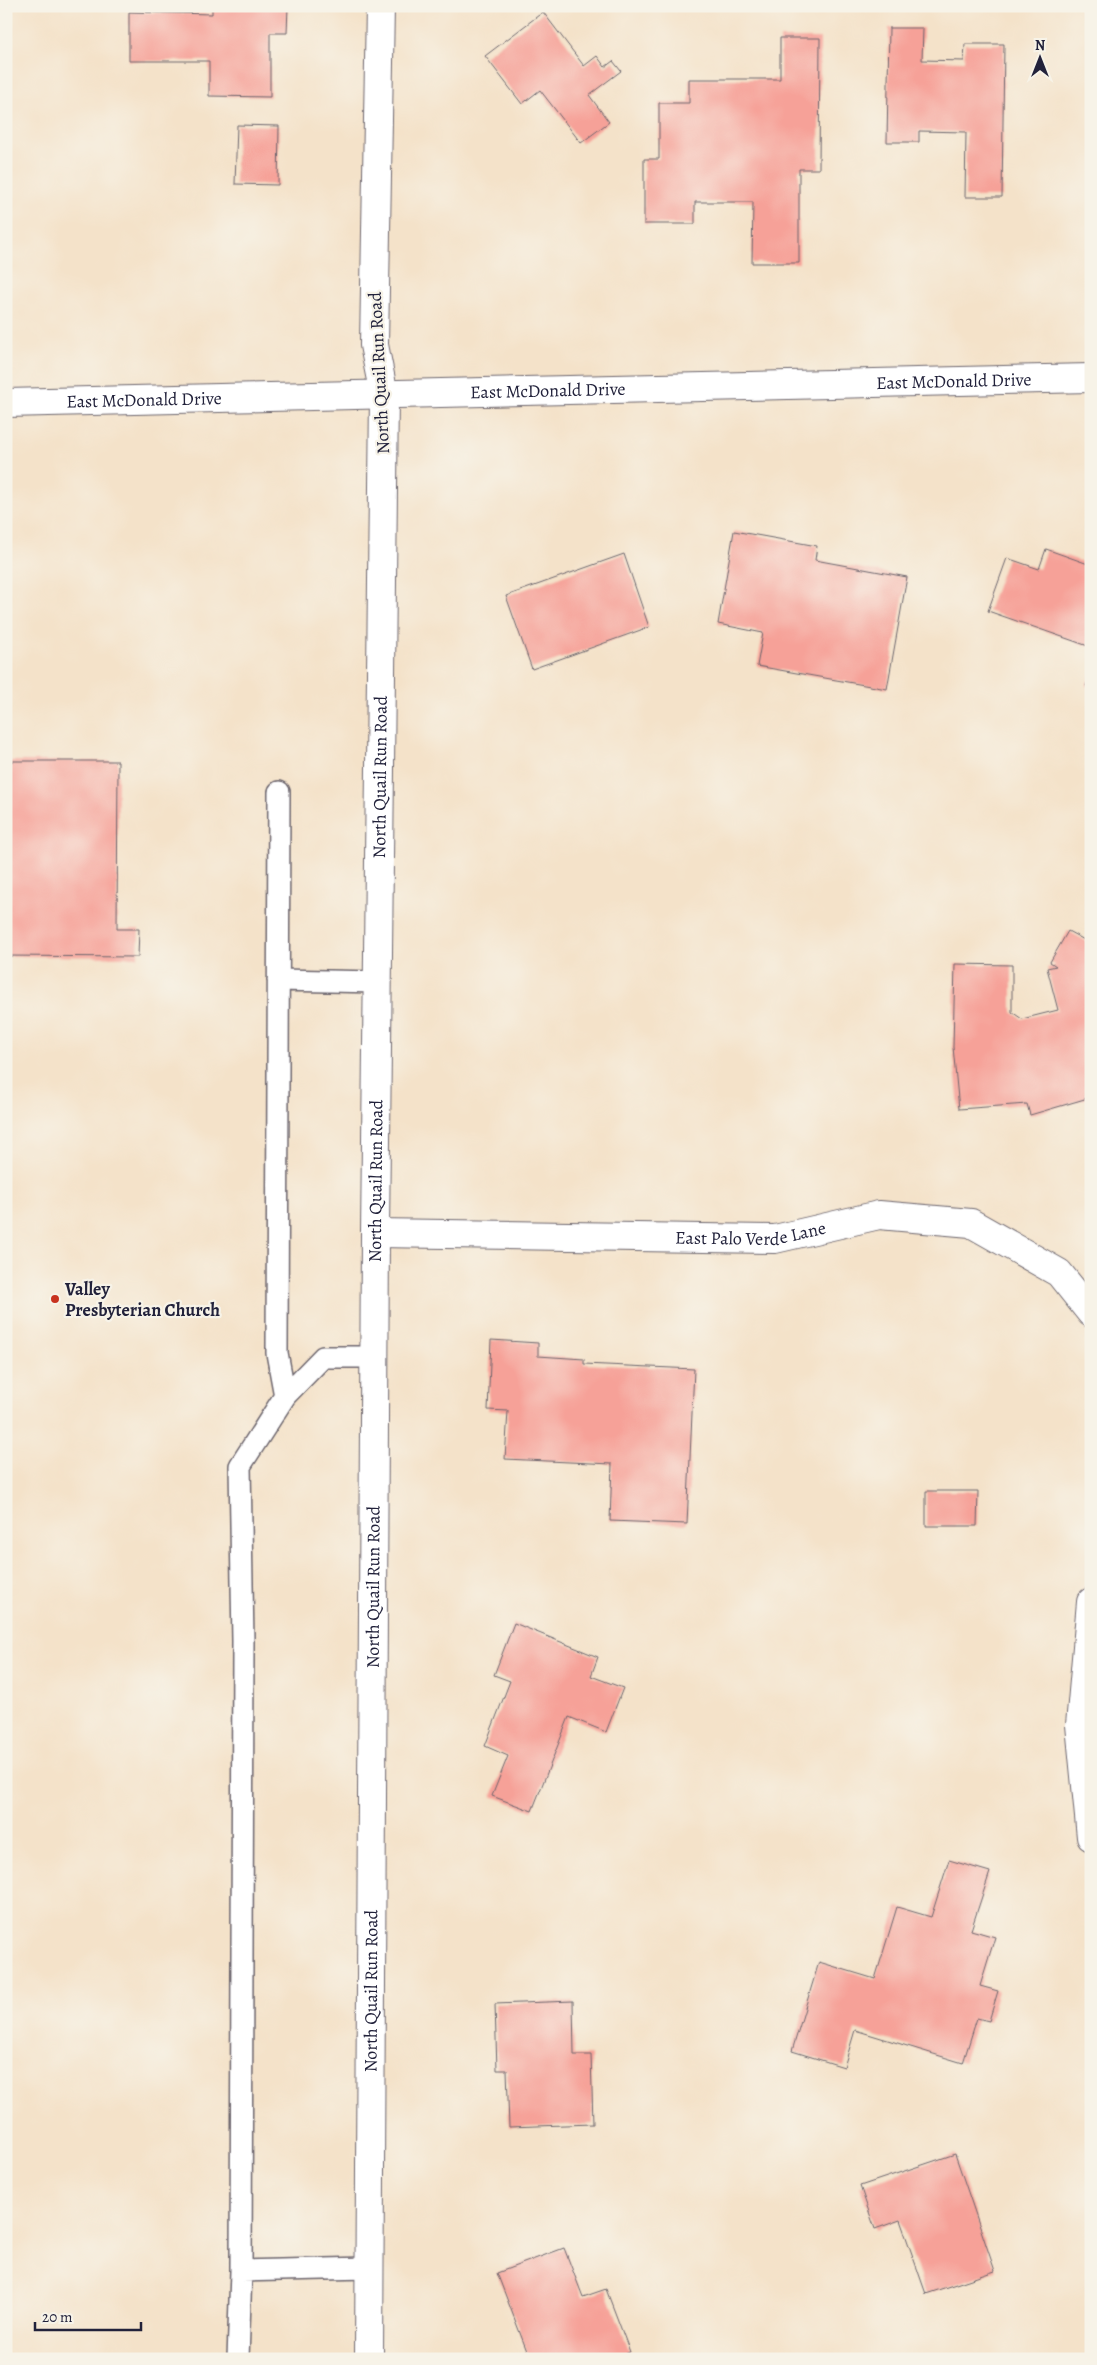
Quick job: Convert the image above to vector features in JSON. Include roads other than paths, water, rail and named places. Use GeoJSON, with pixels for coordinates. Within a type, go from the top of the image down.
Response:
{"type":"FeatureCollection","features":[{"type":"Feature","properties":{"kind":"street","name":"North Quail Run Road"},"geometry":{"type":"LineString","coordinates":[[369,2359],[374,1357],[384,395],[374,345],[380,6]]}},
{"type":"Feature","properties":{"kind":"street","name":"East McDonald Drive"},"geometry":{"type":"LineString","coordinates":[[6,403],[1091,378]]}},
{"type":"Feature","properties":{"kind":"street","name":"East Palo Verde Lane"},"geometry":{"type":"LineString","coordinates":[[375,1233],[775,1239],[879,1214],[972,1223],[1059,1273],[1091,1313]]}},
{"type":"Feature","properties":{"kind":"street"},"geometry":{"type":"LineString","coordinates":[[1091,1602],[1080,1725],[1091,1837]]}},
{"type":"Feature","properties":{"kind":"lane"},"geometry":{"type":"LineString","coordinates":[[278,792],[277,1353],[286,1396]]}},
{"type":"Feature","properties":{"kind":"lane"},"geometry":{"type":"LineString","coordinates":[[278,980],[378,982]]}},
{"type":"Feature","properties":{"kind":"lane"},"geometry":{"type":"LineString","coordinates":[[238,2359],[241,2271],[243,1641],[240,1466],[286,1396],[323,1357],[374,1357]]}},
{"type":"Feature","properties":{"kind":"lane"},"geometry":{"type":"LineString","coordinates":[[241,2271],[368,2268]]}},
{"type":"Feature","properties":{"kind":"place","name":"Valley Presbyterian Church"},"geometry":{"type":"Point","coordinates":[55,1299]}}]}
